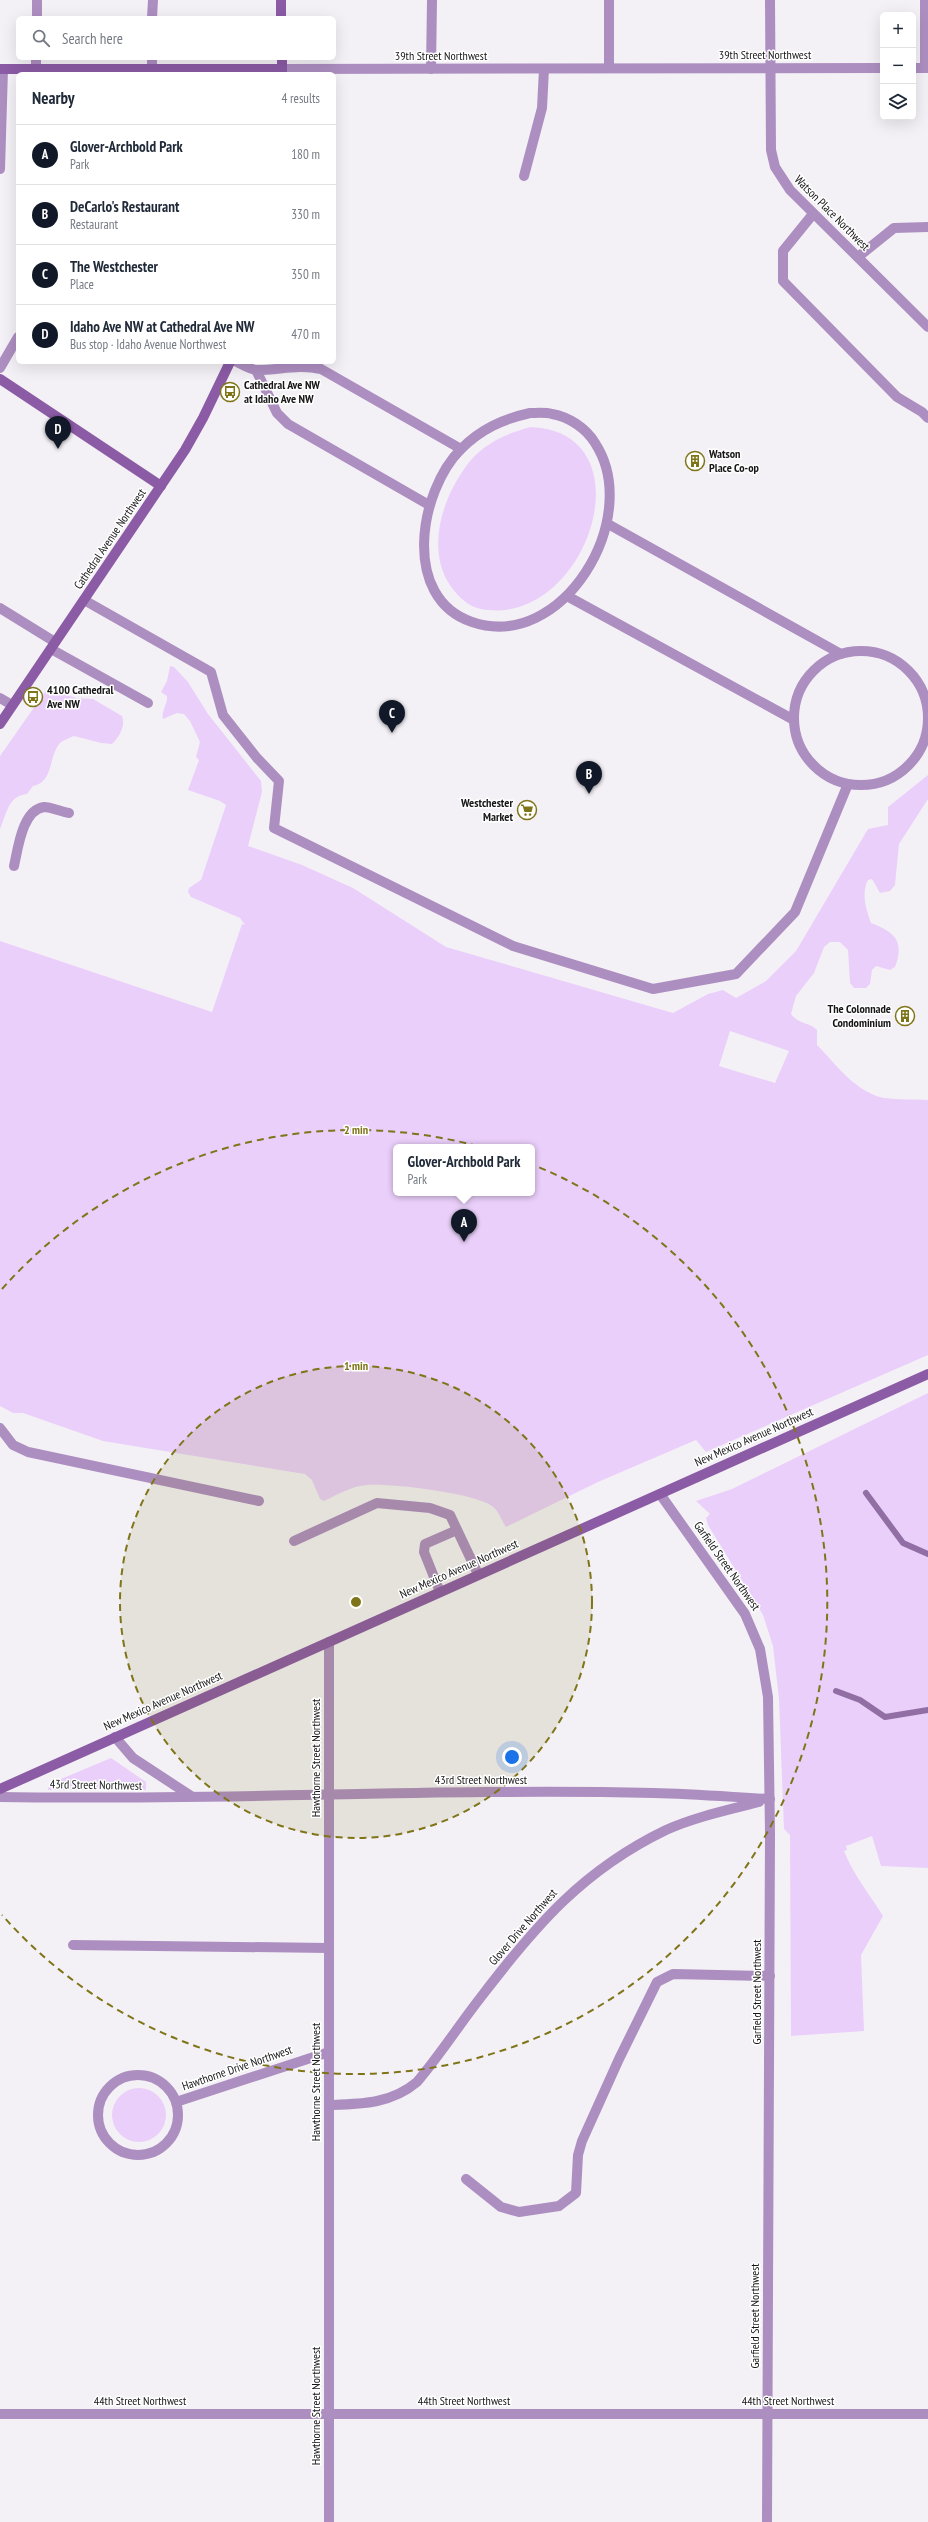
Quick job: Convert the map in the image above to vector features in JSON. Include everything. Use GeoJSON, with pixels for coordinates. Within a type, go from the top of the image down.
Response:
{"type":"FeatureCollection","features":[{"type":"Feature","properties":{"kind":"street"},"geometry":{"type":"LineString","coordinates":[[37,0],[37,16]]}},
{"type":"Feature","properties":{"kind":"street"},"geometry":{"type":"LineString","coordinates":[[152,0],[152,16]]}},
{"type":"Feature","properties":{"kind":"street"},"geometry":{"type":"LineString","coordinates":[[281,0],[281,16]]}},
{"type":"Feature","properties":{"kind":"street"},"geometry":{"type":"LineString","coordinates":[[431,69],[432,0]]}},
{"type":"Feature","properties":{"kind":"street"},"geometry":{"type":"LineString","coordinates":[[608,68],[609,0]]}},
{"type":"Feature","properties":{"kind":"street"},"geometry":{"type":"LineString","coordinates":[[770,0],[770,68]]}},
{"type":"Feature","properties":{"kind":"street"},"geometry":{"type":"LineString","coordinates":[[925,0],[926,68]]}},
{"type":"Feature","properties":{"kind":"street"},"geometry":{"type":"LineString","coordinates":[[36,60],[36,72]]}},
{"type":"Feature","properties":{"kind":"street"},"geometry":{"type":"LineString","coordinates":[[152,60],[152,70]]}},
{"type":"Feature","properties":{"kind":"street"},"geometry":{"type":"LineString","coordinates":[[282,60],[282,72]]}},
{"type":"Feature","properties":{"kind":"street"},"geometry":{"type":"LineString","coordinates":[[524,176],[542,108],[544,68]]}},
{"type":"Feature","properties":{"kind":"street","name":"39th Street Northwest"},"geometry":{"type":"LineString","coordinates":[[2,69],[36,72],[152,70],[282,72],[544,68],[880,68]]}},
{"type":"Feature","properties":{"kind":"street","name":"Watson Place Northwest"},"geometry":{"type":"LineString","coordinates":[[770,68],[772,159],[784,183],[813,214],[928,327]]}},
{"type":"Feature","properties":{"kind":"street"},"geometry":{"type":"LineString","coordinates":[[0,169],[2,69]]}},
{"type":"Feature","properties":{"kind":"street"},"geometry":{"type":"LineString","coordinates":[[813,214],[783,251],[784,281],[897,397],[922,412],[928,418]]}},
{"type":"Feature","properties":{"kind":"street"},"geometry":{"type":"LineString","coordinates":[[858,257],[894,228],[928,228]]}},
{"type":"Feature","properties":{"kind":"street"},"geometry":{"type":"LineString","coordinates":[[0,368],[16,340]]}},
{"type":"Feature","properties":{"kind":"street","name":"Cathedral Avenue Northwest"},"geometry":{"type":"LineString","coordinates":[[0,724],[161,486],[194,434],[229,364]]}},
{"type":"Feature","properties":{"kind":"street"},"geometry":{"type":"LineString","coordinates":[[242,364],[256,370],[284,369],[303,365],[320,369],[461,449]]}},
{"type":"Feature","properties":{"kind":"street"},"geometry":{"type":"LineString","coordinates":[[256,370],[277,412],[288,424],[429,505]]}},
{"type":"Feature","properties":{"kind":"street"},"geometry":{"type":"LineString","coordinates":[[0,379],[161,486]]}},
{"type":"Feature","properties":{"kind":"street"},"geometry":{"type":"LineString","coordinates":[[530,412],[552,414],[573,421],[590,435],[602,454],[610,477],[611,503],[608,524],[596,556],[581,580],[567,596],[540,615],[516,624],[493,626],[471,622],[452,611],[438,594],[428,573],[423,548],[425,522],[429,505],[445,470],[461,449],[483,430],[512,417],[530,412]]}},
{"type":"Feature","properties":{"kind":"street"},"geometry":{"type":"LineString","coordinates":[[608,524],[841,654]]}},
{"type":"Feature","properties":{"kind":"street"},"geometry":{"type":"LineString","coordinates":[[567,596],[794,720]]}},
{"type":"Feature","properties":{"kind":"street"},"geometry":{"type":"LineString","coordinates":[[84,600],[211,672],[223,715],[257,758],[279,781],[274,828],[513,946],[653,989],[736,974],[795,912],[848,784]]}},
{"type":"Feature","properties":{"kind":"street"},"geometry":{"type":"LineString","coordinates":[[0,608],[53,645],[148,702]]}},
{"type":"Feature","properties":{"kind":"street"},"geometry":{"type":"LineString","coordinates":[[862,651],[883,655],[902,665],[916,681],[925,700],[927,709],[928,723],[922,745],[910,764],[892,778],[871,785],[848,784],[827,776],[810,762],[798,742],[794,720],[797,698],[806,678],[822,663],[841,654],[862,651]]}},
{"type":"Feature","properties":{"kind":"street"},"geometry":{"type":"LineString","coordinates":[[0,698],[12,705]]}},
{"type":"Feature","properties":{"kind":"street"},"geometry":{"type":"LineString","coordinates":[[14,866],[25,825],[35,811],[45,807],[68,813]]}},
{"type":"Feature","properties":{"kind":"street","name":"New Mexico Avenue Northwest"},"geometry":{"type":"LineString","coordinates":[[0,1788],[928,1374]]}},
{"type":"Feature","properties":{"kind":"street"},"geometry":{"type":"LineString","coordinates":[[0,1428],[13,1445],[28,1452],[259,1501]]}},
{"type":"Feature","properties":{"kind":"street","name":"Garfield Street Northwest"},"geometry":{"type":"LineString","coordinates":[[660,1494],[734,1596],[754,1632],[765,1673],[768,1697],[770,1799],[770,1976],[767,2522]]}},
{"type":"Feature","properties":{"kind":"street"},"geometry":{"type":"LineString","coordinates":[[294,1541],[377,1503],[430,1508],[450,1515],[478,1574]]}},
{"type":"Feature","properties":{"kind":"street"},"geometry":{"type":"LineString","coordinates":[[440,1592],[424,1552],[425,1544],[457,1530]]}},
{"type":"Feature","properties":{"kind":"street","name":"Hawthorne Street Northwest"},"geometry":{"type":"LineString","coordinates":[[329,1642],[329,2522]]}},
{"type":"Feature","properties":{"kind":"street","name":"43rd Street Northwest"},"geometry":{"type":"LineString","coordinates":[[115,1737],[133,1758],[191,1796]]}},
{"type":"Feature","properties":{"kind":"street","name":"43rd Street Northwest"},"geometry":{"type":"LineString","coordinates":[[0,1797],[158,1799],[191,1796],[329,1794],[655,1793],[770,1799]]}},
{"type":"Feature","properties":{"kind":"street","name":"Glover Drive Northwest"},"geometry":{"type":"LineString","coordinates":[[329,2105],[378,2102],[402,2093],[417,2082],[492,1982],[541,1922],[577,1887],[608,1863],[666,1830],[687,1822],[770,1799]]}},
{"type":"Feature","properties":{"kind":"street"},"geometry":{"type":"LineString","coordinates":[[73,1945],[329,1948]]}},
{"type":"Feature","properties":{"kind":"street"},"geometry":{"type":"LineString","coordinates":[[466,2178],[501,2207],[519,2212],[559,2206],[576,2193],[578,2156],[582,2141],[622,2053],[657,1982],[673,1974],[770,1976]]}},
{"type":"Feature","properties":{"kind":"street","name":"Hawthorne Drive Northwest"},"geometry":{"type":"LineString","coordinates":[[176,2102],[329,2052]]}},
{"type":"Feature","properties":{"kind":"street","name":"Hawthorne Drive Northwest"},"geometry":{"type":"LineString","coordinates":[[133,2075],[147,2076],[160,2081],[170,2090],[176,2102],[178,2115],[173,2134],[161,2148],[150,2154],[137,2156],[114,2148],[105,2138],[99,2126],[98,2112],[101,2099],[109,2087],[120,2079],[133,2075]]}},
{"type":"Feature","properties":{"kind":"street","name":"44th Street Northwest"},"geometry":{"type":"LineString","coordinates":[[0,2414],[928,2414]]}},
{"type":"Feature","properties":{"kind":"shaded area"},"geometry":{"type":"Polygon","coordinates":[[[531,427],[568,437],[589,460],[596,492],[591,527],[575,562],[550,590],[519,607],[477,608],[467,603],[456,593],[446,578],[440,561],[438,543],[440,525],[445,507],[461,474],[477,454],[498,439],[531,427]]]}},
{"type":"Feature","properties":{"kind":"shaded area"},"geometry":{"type":"Polygon","coordinates":[[[170,666],[174,667],[188,682],[208,714],[261,781],[262,792],[248,846],[302,865],[353,888],[446,947],[673,1013],[708,994],[723,990],[736,998],[766,981],[796,951],[868,829],[888,825],[888,807],[928,775],[928,799],[899,844],[895,885],[890,891],[880,893],[872,879],[868,880],[865,890],[866,907],[871,923],[886,930],[895,938],[898,944],[898,958],[895,967],[890,970],[876,966],[872,970],[870,984],[866,988],[854,988],[850,983],[848,950],[840,942],[830,942],[824,947],[814,973],[796,996],[791,1014],[797,1020],[814,1027],[817,1030],[817,1045],[847,1077],[864,1090],[884,1098],[928,1100],[928,1355],[706,1452],[696,1440],[598,1482],[506,1527],[492,1506],[483,1501],[469,1497],[412,1487],[367,1485],[350,1489],[324,1501],[320,1499],[312,1480],[305,1474],[103,1441],[23,1413],[13,1413],[0,1406],[0,941],[212,1012],[242,924],[245,925],[240,918],[191,897],[188,892],[189,888],[201,880],[226,805],[220,801],[188,790],[199,760],[196,757],[200,742],[190,721],[184,714],[177,713],[163,719],[167,696],[161,692],[167,681],[170,666]],[[730,1031],[719,1066],[775,1083],[789,1051],[730,1031]]]}},
{"type":"Feature","properties":{"kind":"shaded area"},"geometry":{"type":"Polygon","coordinates":[[[47,689],[76,698],[93,699],[122,716],[122,727],[119,735],[112,744],[101,743],[74,736],[61,742],[56,749],[48,774],[44,780],[40,784],[33,786],[27,794],[21,795],[12,802],[0,829],[0,756],[47,689]]]}},
{"type":"Feature","properties":{"kind":"shaded area"},"geometry":{"type":"Polygon","coordinates":[[[928,1393],[928,1868],[881,1866],[872,1836],[846,1846],[847,1850],[844,1851],[852,1868],[883,1916],[861,1955],[864,2031],[791,2036],[790,1835],[784,1829],[779,1699],[773,1646],[763,1615],[708,1525],[706,1518],[710,1514],[696,1501],[732,1489],[928,1393]]]}},
{"type":"Feature","properties":{"kind":"shaded area"},"geometry":{"type":"Polygon","coordinates":[[[111,1758],[146,1782],[146,1790],[48,1790],[49,1784],[111,1758]]]}},
{"type":"Feature","properties":{"kind":"shaded area"},"geometry":{"type":"Polygon","coordinates":[[[134,2088],[144,2088],[154,2092],[162,2100],[166,2110],[166,2120],[162,2130],[154,2138],[144,2142],[134,2142],[124,2138],[116,2130],[112,2120],[112,2110],[116,2100],[124,2092],[134,2088]]]}},
{"type":"Feature","properties":{"kind":"waterway"},"geometry":{"type":"LineString","coordinates":[[866,1493],[903,1543],[928,1554]]}},
{"type":"Feature","properties":{"kind":"waterway"},"geometry":{"type":"LineString","coordinates":[[836,1691],[860,1700],[885,1717],[928,1710]]}},
{"type":"Feature","properties":{"kind":"place","name":"Cathedral Ave NW at Idaho Ave NW"},"geometry":{"type":"Point","coordinates":[230,392]}},
{"type":"Feature","properties":{"kind":"place","name":"Idaho Ave NW at Cathedral Ave NW"},"geometry":{"type":"Point","coordinates":[58,449]}},
{"type":"Feature","properties":{"kind":"place","name":"Watson Place Co-op"},"geometry":{"type":"Point","coordinates":[695,461]}},
{"type":"Feature","properties":{"kind":"place","name":"4100 Cathedral Ave NW"},"geometry":{"type":"Point","coordinates":[33,697]}},
{"type":"Feature","properties":{"kind":"place","name":"The Westchester"},"geometry":{"type":"Point","coordinates":[392,733]}},
{"type":"Feature","properties":{"kind":"place","name":"DeCarlo's Restaurant"},"geometry":{"type":"Point","coordinates":[589,794]}},
{"type":"Feature","properties":{"kind":"place","name":"Westchester Market"},"geometry":{"type":"Point","coordinates":[527,810]}},
{"type":"Feature","properties":{"kind":"place","name":"The Colonnade Condominium"},"geometry":{"type":"Point","coordinates":[905,1016]}},
{"type":"Feature","properties":{"kind":"place","name":"Glover-Archbold Park"},"geometry":{"type":"Point","coordinates":[464,1242]}}]}
